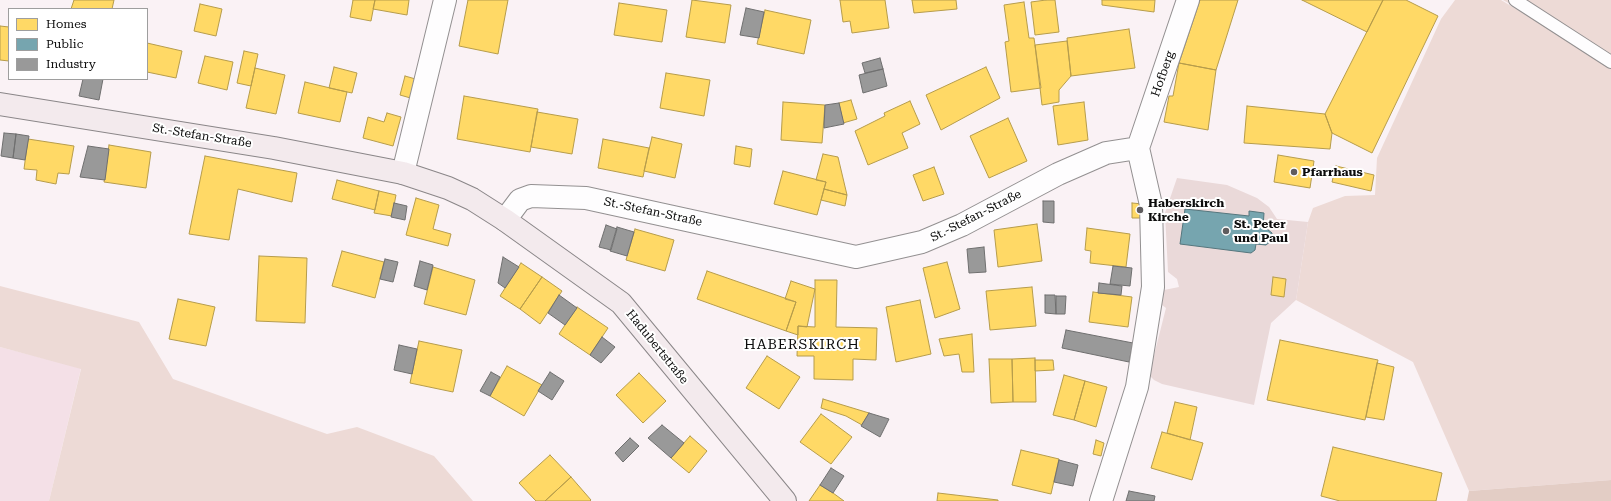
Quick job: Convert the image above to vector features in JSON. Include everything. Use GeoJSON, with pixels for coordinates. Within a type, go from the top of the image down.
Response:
{"type":"FeatureCollection","features":[{"type":"Feature","properties":{"kind":"street"},"geometry":{"type":"LineString","coordinates":[[403,172],[445,0]]}},
{"type":"Feature","properties":{"kind":"street","name":"Hofberg"},"geometry":{"type":"LineString","coordinates":[[1138,148],[1188,0]]}},
{"type":"Feature","properties":{"kind":"street","name":"St.-Stefan-Straße"},"geometry":{"type":"LineString","coordinates":[[0,104],[274,148],[403,172],[460,194],[505,220],[520,200],[531,196],[586,198],[856,257],[922,242],[962,224],[1058,174],[1106,153],[1138,148]]}},
{"type":"Feature","properties":{"kind":"street"},"geometry":{"type":"LineString","coordinates":[[1102,501],[1137,387],[1153,287],[1151,205],[1138,148]]}},
{"type":"Feature","properties":{"kind":"street","name":"Hadubertstraße"},"geometry":{"type":"LineString","coordinates":[[505,220],[621,303],[785,501]]}},
{"type":"Feature","properties":{"kind":"lane"},"geometry":{"type":"LineString","coordinates":[[1515,0],[1611,62]]}},
{"type":"Feature","properties":{"kind":"shaded area"},"geometry":{"type":"Polygon","coordinates":[[[1455,0],[1501,0],[1611,66],[1611,480],[1469,491],[1413,362],[1296,300],[1308,222],[1313,208],[1345,196],[1375,195],[1377,158],[1441,19],[1455,0]]]}},
{"type":"Feature","properties":{"kind":"shaded area"},"geometry":{"type":"Polygon","coordinates":[[[1503,0],[1611,0],[1611,61],[1586,46],[1503,0]]]}},
{"type":"Feature","properties":{"kind":"shaded area"},"geometry":{"type":"Polygon","coordinates":[[[1177,178],[1227,185],[1257,198],[1269,207],[1277,219],[1308,222],[1296,300],[1271,323],[1254,405],[1162,384],[1150,376],[1166,308],[1162,305],[1164,290],[1179,287],[1177,279],[1168,272],[1165,213],[1177,178]]]}},
{"type":"Feature","properties":{"kind":"shaded area"},"geometry":{"type":"Polygon","coordinates":[[[0,286],[139,322],[173,379],[327,434],[357,427],[434,456],[473,501],[49,501],[81,369],[0,347],[0,286]]]}},
{"type":"Feature","properties":{"kind":"shaded area"},"geometry":{"type":"Polygon","coordinates":[[[0,347],[81,368],[49,501],[0,501],[0,347]]]}},
{"type":"Feature","properties":{"kind":"shaded area"},"geometry":{"type":"Polygon","coordinates":[[[1611,480],[1611,501],[1467,501],[1469,491],[1611,480]]]}},
{"type":"Feature","properties":{"kind":"building: Homes"},"geometry":{"type":"Polygon","coordinates":[[[74,0],[114,0],[112,8],[71,8],[74,0]]]}},
{"type":"Feature","properties":{"kind":"building: Homes"},"geometry":{"type":"Polygon","coordinates":[[[353,0],[375,0],[371,21],[350,17],[353,0]]]}},
{"type":"Feature","properties":{"kind":"building: Homes"},"geometry":{"type":"Polygon","coordinates":[[[375,0],[409,0],[407,15],[373,9],[375,0]]]}},
{"type":"Feature","properties":{"kind":"building: Homes"},"geometry":{"type":"Polygon","coordinates":[[[468,0],[508,0],[498,54],[459,46],[468,0]]]}},
{"type":"Feature","properties":{"kind":"building: Homes"},"geometry":{"type":"Polygon","coordinates":[[[692,0],[731,5],[725,43],[686,37],[692,0]]]}},
{"type":"Feature","properties":{"kind":"building: Homes"},"geometry":{"type":"Polygon","coordinates":[[[840,0],[885,0],[889,28],[852,33],[850,21],[843,22],[840,0]]]}},
{"type":"Feature","properties":{"kind":"building: Homes"},"geometry":{"type":"Polygon","coordinates":[[[912,0],[956,0],[957,9],[914,13],[912,0]]]}},
{"type":"Feature","properties":{"kind":"building: Homes"},"geometry":{"type":"Polygon","coordinates":[[[1055,0],[1059,32],[1035,35],[1031,2],[1055,0]]]}},
{"type":"Feature","properties":{"kind":"building: Homes"},"geometry":{"type":"Polygon","coordinates":[[[1102,0],[1155,0],[1154,12],[1102,5],[1102,0]]]}},
{"type":"Feature","properties":{"kind":"building: Homes"},"geometry":{"type":"Polygon","coordinates":[[[1200,0],[1238,0],[1216,70],[1179,63],[1200,0]]]}},
{"type":"Feature","properties":{"kind":"building: Homes"},"geometry":{"type":"Polygon","coordinates":[[[1302,0],[1383,0],[1367,32],[1302,0]]]}},
{"type":"Feature","properties":{"kind":"building: Homes"},"geometry":{"type":"Polygon","coordinates":[[[1383,0],[1406,0],[1438,16],[1372,153],[1332,133],[1325,114],[1383,0]]]}},
{"type":"Feature","properties":{"kind":"building: Homes"},"geometry":{"type":"Polygon","coordinates":[[[1024,2],[1029,38],[1034,38],[1041,88],[1011,92],[1005,42],[1009,41],[1004,5],[1024,2]]]}},
{"type":"Feature","properties":{"kind":"building: Homes"},"geometry":{"type":"Polygon","coordinates":[[[619,3],[667,10],[662,42],[614,35],[619,3]]]}},
{"type":"Feature","properties":{"kind":"building: Homes"},"geometry":{"type":"Polygon","coordinates":[[[200,4],[222,9],[216,36],[194,31],[200,4]]]}},
{"type":"Feature","properties":{"kind":"building: Homes"},"geometry":{"type":"Polygon","coordinates":[[[765,10],[811,20],[804,54],[757,44],[765,10]]]}},
{"type":"Feature","properties":{"kind":"building: Homes"},"geometry":{"type":"Polygon","coordinates":[[[0,26],[8,27],[8,61],[0,60],[0,26]]]}},
{"type":"Feature","properties":{"kind":"building: Homes"},"geometry":{"type":"Polygon","coordinates":[[[1129,29],[1135,68],[1071,76],[1067,38],[1129,29]]]}},
{"type":"Feature","properties":{"kind":"building: Homes"},"geometry":{"type":"Polygon","coordinates":[[[1067,41],[1071,76],[1059,90],[1059,102],[1042,105],[1035,45],[1067,41]]]}},
{"type":"Feature","properties":{"kind":"building: Homes"},"geometry":{"type":"Polygon","coordinates":[[[148,43],[182,51],[176,78],[148,72],[148,43]]]}},
{"type":"Feature","properties":{"kind":"building: Homes"},"geometry":{"type":"Polygon","coordinates":[[[244,51],[258,54],[251,86],[237,83],[244,51]]]}},
{"type":"Feature","properties":{"kind":"building: Homes"},"geometry":{"type":"Polygon","coordinates":[[[205,56],[233,62],[227,90],[198,83],[205,56]]]}},
{"type":"Feature","properties":{"kind":"building: Homes"},"geometry":{"type":"Polygon","coordinates":[[[1179,63],[1216,70],[1208,130],[1164,122],[1169,96],[1173,96],[1179,63]]]}},
{"type":"Feature","properties":{"kind":"building: Homes"},"geometry":{"type":"Polygon","coordinates":[[[334,67],[357,73],[352,93],[329,88],[334,67]]]}},
{"type":"Feature","properties":{"kind":"building: Homes"},"geometry":{"type":"Polygon","coordinates":[[[986,67],[1000,98],[941,130],[926,95],[986,67]]]}},
{"type":"Feature","properties":{"kind":"building: Homes"},"geometry":{"type":"Polygon","coordinates":[[[255,68],[285,75],[276,114],[246,108],[255,68]]]}},
{"type":"Feature","properties":{"kind":"building: Homes"},"geometry":{"type":"Polygon","coordinates":[[[666,73],[710,80],[704,116],[660,108],[666,73]]]}},
{"type":"Feature","properties":{"kind":"building: Homes"},"geometry":{"type":"Polygon","coordinates":[[[405,76],[419,80],[414,99],[400,95],[405,76]]]}},
{"type":"Feature","properties":{"kind":"building: Homes"},"geometry":{"type":"Polygon","coordinates":[[[305,82],[347,92],[340,122],[298,113],[305,82]]]}},
{"type":"Feature","properties":{"kind":"building: Homes"},"geometry":{"type":"Polygon","coordinates":[[[464,96],[538,109],[530,152],[457,139],[464,96]]]}},
{"type":"Feature","properties":{"kind":"building: Homes"},"geometry":{"type":"Polygon","coordinates":[[[851,100],[857,119],[843,123],[839,103],[851,100]]]}},
{"type":"Feature","properties":{"kind":"building: Homes"},"geometry":{"type":"Polygon","coordinates":[[[910,101],[920,124],[902,133],[908,148],[868,165],[855,131],[885,116],[884,113],[910,101]]]}},
{"type":"Feature","properties":{"kind":"building: Homes"},"geometry":{"type":"Polygon","coordinates":[[[783,102],[825,105],[822,143],[781,140],[783,102]]]}},
{"type":"Feature","properties":{"kind":"building: Homes"},"geometry":{"type":"Polygon","coordinates":[[[1084,102],[1088,140],[1058,145],[1053,106],[1084,102]]]}},
{"type":"Feature","properties":{"kind":"building: Homes"},"geometry":{"type":"Polygon","coordinates":[[[1247,106],[1325,114],[1332,133],[1330,149],[1244,143],[1247,106]]]}},
{"type":"Feature","properties":{"kind":"building: Homes"},"geometry":{"type":"Polygon","coordinates":[[[537,112],[578,119],[572,154],[531,147],[537,112]]]}},
{"type":"Feature","properties":{"kind":"building: Homes"},"geometry":{"type":"Polygon","coordinates":[[[387,113],[401,117],[393,146],[363,138],[368,117],[384,122],[387,113]]]}},
{"type":"Feature","properties":{"kind":"building: Homes"},"geometry":{"type":"Polygon","coordinates":[[[1008,118],[1027,161],[989,178],[970,136],[1008,118]]]}},
{"type":"Feature","properties":{"kind":"building: Homes"},"geometry":{"type":"Polygon","coordinates":[[[652,137],[682,144],[675,178],[644,171],[652,137]]]}},
{"type":"Feature","properties":{"kind":"building: Homes"},"geometry":{"type":"Polygon","coordinates":[[[28,139],[74,146],[69,174],[58,173],[56,184],[36,180],[37,170],[24,169],[28,139]]]}},
{"type":"Feature","properties":{"kind":"building: Homes"},"geometry":{"type":"Polygon","coordinates":[[[603,139],[649,148],[643,177],[598,168],[603,139]]]}},
{"type":"Feature","properties":{"kind":"building: Homes"},"geometry":{"type":"Polygon","coordinates":[[[109,145],[151,152],[146,188],[104,182],[109,145]]]}},
{"type":"Feature","properties":{"kind":"building: Homes"},"geometry":{"type":"Polygon","coordinates":[[[736,146],[752,149],[750,167],[734,164],[736,146]]]}},
{"type":"Feature","properties":{"kind":"building: Homes"},"geometry":{"type":"Polygon","coordinates":[[[823,154],[838,157],[847,195],[824,189],[826,182],[816,180],[823,154]]]}},
{"type":"Feature","properties":{"kind":"building: Homes","name":"Pfarrhaus"},"geometry":{"type":"Polygon","coordinates":[[[1278,155],[1314,161],[1310,188],[1274,182],[1278,155]]]}},
{"type":"Feature","properties":{"kind":"building: Homes"},"geometry":{"type":"Polygon","coordinates":[[[205,156],[297,173],[292,202],[238,189],[229,240],[189,234],[205,156]]]}},
{"type":"Feature","properties":{"kind":"building: Homes"},"geometry":{"type":"Polygon","coordinates":[[[1336,166],[1374,175],[1371,191],[1332,182],[1336,166]]]}},
{"type":"Feature","properties":{"kind":"building: Homes"},"geometry":{"type":"Polygon","coordinates":[[[934,167],[944,194],[923,201],[913,175],[934,167]]]}},
{"type":"Feature","properties":{"kind":"building: Homes"},"geometry":{"type":"Polygon","coordinates":[[[783,171],[826,182],[817,215],[774,204],[783,171]]]}},
{"type":"Feature","properties":{"kind":"building: Homes"},"geometry":{"type":"Polygon","coordinates":[[[337,180],[379,191],[375,210],[332,199],[337,180]]]}},
{"type":"Feature","properties":{"kind":"building: Homes"},"geometry":{"type":"Polygon","coordinates":[[[824,189],[847,195],[845,206],[821,200],[824,189]]]}},
{"type":"Feature","properties":{"kind":"building: Homes"},"geometry":{"type":"Polygon","coordinates":[[[379,191],[396,195],[392,216],[374,213],[379,191]]]}},
{"type":"Feature","properties":{"kind":"building: Homes"},"geometry":{"type":"Polygon","coordinates":[[[416,198],[439,205],[433,229],[451,234],[448,246],[406,235],[416,198]]]}},
{"type":"Feature","properties":{"kind":"building: Homes"},"geometry":{"type":"Polygon","coordinates":[[[1132,203],[1143,204],[1144,218],[1132,218],[1132,203]]]}},
{"type":"Feature","properties":{"kind":"building: Homes"},"geometry":{"type":"Polygon","coordinates":[[[1037,224],[1042,261],[998,267],[994,230],[1037,224]]]}},
{"type":"Feature","properties":{"kind":"building: Homes"},"geometry":{"type":"Polygon","coordinates":[[[1087,228],[1130,234],[1126,267],[1090,263],[1091,251],[1085,250],[1087,228]]]}},
{"type":"Feature","properties":{"kind":"building: Homes"},"geometry":{"type":"Polygon","coordinates":[[[635,229],[674,240],[665,271],[626,260],[635,229]]]}},
{"type":"Feature","properties":{"kind":"building: Homes"},"geometry":{"type":"Polygon","coordinates":[[[342,251],[384,262],[375,298],[332,286],[342,251]]]}},
{"type":"Feature","properties":{"kind":"building: Homes"},"geometry":{"type":"Polygon","coordinates":[[[259,256],[307,258],[305,323],[256,321],[259,256]]]}},
{"type":"Feature","properties":{"kind":"building: Homes"},"geometry":{"type":"Polygon","coordinates":[[[947,262],[960,309],[935,318],[923,268],[947,262]]]}},
{"type":"Feature","properties":{"kind":"building: Homes"},"geometry":{"type":"Polygon","coordinates":[[[521,263],[542,277],[520,309],[500,296],[521,263]]]}},
{"type":"Feature","properties":{"kind":"building: Homes"},"geometry":{"type":"Polygon","coordinates":[[[433,267],[475,280],[466,315],[424,304],[433,267]]]}},
{"type":"Feature","properties":{"kind":"building: Homes"},"geometry":{"type":"Polygon","coordinates":[[[707,271],[796,302],[786,331],[697,299],[707,271]]]}},
{"type":"Feature","properties":{"kind":"building: Homes"},"geometry":{"type":"Polygon","coordinates":[[[542,277],[562,291],[540,324],[520,309],[542,277]]]}},
{"type":"Feature","properties":{"kind":"building: Homes"},"geometry":{"type":"Polygon","coordinates":[[[1273,277],[1286,279],[1284,297],[1271,295],[1273,277]]]}},
{"type":"Feature","properties":{"kind":"building: Homes"},"geometry":{"type":"Polygon","coordinates":[[[815,280],[837,280],[836,327],[877,328],[876,360],[853,359],[853,380],[814,379],[814,356],[797,356],[798,326],[815,327],[815,280]]]}},
{"type":"Feature","properties":{"kind":"building: Homes"},"geometry":{"type":"Polygon","coordinates":[[[791,281],[815,289],[807,327],[798,326],[798,335],[786,331],[796,302],[785,299],[791,281]]]}},
{"type":"Feature","properties":{"kind":"building: Homes"},"geometry":{"type":"Polygon","coordinates":[[[1032,287],[1036,326],[990,330],[986,291],[1032,287]]]}},
{"type":"Feature","properties":{"kind":"building: Homes"},"geometry":{"type":"Polygon","coordinates":[[[1093,292],[1132,297],[1128,327],[1089,322],[1093,292]]]}},
{"type":"Feature","properties":{"kind":"building: Homes"},"geometry":{"type":"Polygon","coordinates":[[[178,299],[215,307],[206,346],[169,339],[178,299]]]}},
{"type":"Feature","properties":{"kind":"building: Homes"},"geometry":{"type":"Polygon","coordinates":[[[920,300],[931,354],[896,362],[886,307],[920,300]]]}},
{"type":"Feature","properties":{"kind":"building: Homes"},"geometry":{"type":"Polygon","coordinates":[[[577,307],[608,328],[590,355],[559,334],[577,307]]]}},
{"type":"Feature","properties":{"kind":"building: Homes"},"geometry":{"type":"Polygon","coordinates":[[[972,334],[974,372],[962,372],[959,354],[944,356],[939,339],[972,334]]]}},
{"type":"Feature","properties":{"kind":"building: Homes"},"geometry":{"type":"Polygon","coordinates":[[[1280,340],[1378,360],[1365,420],[1267,400],[1280,340]]]}},
{"type":"Feature","properties":{"kind":"building: Homes"},"geometry":{"type":"Polygon","coordinates":[[[419,341],[462,350],[453,392],[410,383],[419,341]]]}},
{"type":"Feature","properties":{"kind":"building: Homes"},"geometry":{"type":"Polygon","coordinates":[[[767,356],[800,377],[779,409],[746,388],[767,356]]]}},
{"type":"Feature","properties":{"kind":"building: Homes"},"geometry":{"type":"Polygon","coordinates":[[[1035,358],[1036,402],[1013,402],[1012,359],[1035,358]]]}},
{"type":"Feature","properties":{"kind":"building: Homes"},"geometry":{"type":"Polygon","coordinates":[[[989,359],[1012,359],[1013,402],[991,403],[989,359]]]}},
{"type":"Feature","properties":{"kind":"building: Homes"},"geometry":{"type":"Polygon","coordinates":[[[1035,360],[1053,360],[1054,370],[1035,371],[1035,360]]]}},
{"type":"Feature","properties":{"kind":"building: Homes"},"geometry":{"type":"Polygon","coordinates":[[[1377,363],[1394,367],[1384,420],[1366,417],[1377,363]]]}},
{"type":"Feature","properties":{"kind":"building: Homes"},"geometry":{"type":"Polygon","coordinates":[[[507,366],[542,385],[524,416],[490,396],[507,366]]]}},
{"type":"Feature","properties":{"kind":"building: Homes"},"geometry":{"type":"Polygon","coordinates":[[[639,373],[666,401],[643,423],[616,395],[639,373]]]}},
{"type":"Feature","properties":{"kind":"building: Homes"},"geometry":{"type":"Polygon","coordinates":[[[1064,375],[1085,381],[1074,420],[1053,415],[1064,375]]]}},
{"type":"Feature","properties":{"kind":"building: Homes"},"geometry":{"type":"Polygon","coordinates":[[[1085,381],[1107,387],[1096,427],[1074,420],[1085,381]]]}},
{"type":"Feature","properties":{"kind":"building: Homes"},"geometry":{"type":"Polygon","coordinates":[[[823,399],[869,413],[862,425],[846,416],[821,408],[823,399]]]}},
{"type":"Feature","properties":{"kind":"building: Homes"},"geometry":{"type":"Polygon","coordinates":[[[1175,402],[1197,407],[1190,440],[1167,433],[1175,402]]]}},
{"type":"Feature","properties":{"kind":"building: Homes"},"geometry":{"type":"Polygon","coordinates":[[[821,414],[852,437],[831,464],[800,442],[821,414]]]}},
{"type":"Feature","properties":{"kind":"building: Homes"},"geometry":{"type":"Polygon","coordinates":[[[1162,432],[1203,443],[1192,480],[1151,468],[1162,432]]]}},
{"type":"Feature","properties":{"kind":"building: Homes"},"geometry":{"type":"Polygon","coordinates":[[[690,436],[707,451],[689,473],[671,458],[690,436]]]}},
{"type":"Feature","properties":{"kind":"building: Homes"},"geometry":{"type":"Polygon","coordinates":[[[1096,440],[1104,443],[1101,456],[1093,454],[1096,440]]]}},
{"type":"Feature","properties":{"kind":"building: Homes"},"geometry":{"type":"Polygon","coordinates":[[[1333,447],[1442,473],[1436,501],[1340,501],[1321,496],[1333,447]]]}},
{"type":"Feature","properties":{"kind":"building: Homes"},"geometry":{"type":"Polygon","coordinates":[[[1021,450],[1059,459],[1051,494],[1012,485],[1021,450]]]}},
{"type":"Feature","properties":{"kind":"building: Homes"},"geometry":{"type":"Polygon","coordinates":[[[550,455],[571,477],[545,501],[536,501],[519,483],[550,455]]]}},
{"type":"Feature","properties":{"kind":"building: Homes"},"geometry":{"type":"Polygon","coordinates":[[[571,477],[591,500],[590,501],[545,501],[571,477]]]}},
{"type":"Feature","properties":{"kind":"building: Homes"},"geometry":{"type":"Polygon","coordinates":[[[820,485],[833,493],[844,501],[809,501],[820,485]]]}},
{"type":"Feature","properties":{"kind":"building: Homes"},"geometry":{"type":"Polygon","coordinates":[[[938,493],[998,500],[998,501],[937,501],[938,493]]]}},
{"type":"Feature","properties":{"kind":"building: Public","name":"St. Peter und Paul"},"geometry":{"type":"Polygon","coordinates":[[[1185,209],[1249,216],[1249,211],[1264,213],[1263,228],[1272,233],[1271,241],[1266,245],[1256,244],[1255,250],[1251,253],[1180,244],[1185,209]]]}},
{"type":"Feature","properties":{"kind":"building: Industry"},"geometry":{"type":"Polygon","coordinates":[[[746,8],[764,12],[759,38],[740,35],[746,8]]]}},
{"type":"Feature","properties":{"kind":"building: Industry"},"geometry":{"type":"Polygon","coordinates":[[[880,58],[883,69],[865,73],[862,63],[880,58]]]}},
{"type":"Feature","properties":{"kind":"building: Industry"},"geometry":{"type":"Polygon","coordinates":[[[883,69],[887,86],[863,93],[859,75],[883,69]]]}},
{"type":"Feature","properties":{"kind":"building: Industry"},"geometry":{"type":"Polygon","coordinates":[[[83,80],[103,80],[99,100],[79,96],[83,80]]]}},
{"type":"Feature","properties":{"kind":"building: Industry"},"geometry":{"type":"Polygon","coordinates":[[[839,103],[844,124],[824,128],[825,105],[839,103]]]}},
{"type":"Feature","properties":{"kind":"building: Industry"},"geometry":{"type":"Polygon","coordinates":[[[4,133],[16,134],[13,158],[1,156],[4,133]]]}},
{"type":"Feature","properties":{"kind":"building: Industry"},"geometry":{"type":"Polygon","coordinates":[[[16,134],[29,136],[25,160],[13,158],[16,134]]]}},
{"type":"Feature","properties":{"kind":"building: Industry"},"geometry":{"type":"Polygon","coordinates":[[[88,146],[109,149],[105,180],[80,177],[88,146]]]}},
{"type":"Feature","properties":{"kind":"building: Industry"},"geometry":{"type":"Polygon","coordinates":[[[1043,201],[1054,201],[1054,223],[1043,222],[1043,201]]]}},
{"type":"Feature","properties":{"kind":"building: Industry"},"geometry":{"type":"Polygon","coordinates":[[[394,203],[407,206],[405,220],[391,217],[394,203]]]}},
{"type":"Feature","properties":{"kind":"building: Industry"},"geometry":{"type":"Polygon","coordinates":[[[606,225],[617,229],[611,250],[599,247],[606,225]]]}},
{"type":"Feature","properties":{"kind":"building: Industry"},"geometry":{"type":"Polygon","coordinates":[[[617,227],[634,232],[627,256],[610,251],[617,227]]]}},
{"type":"Feature","properties":{"kind":"building: Industry"},"geometry":{"type":"Polygon","coordinates":[[[984,247],[986,272],[969,273],[967,249],[984,247]]]}},
{"type":"Feature","properties":{"kind":"building: Industry"},"geometry":{"type":"Polygon","coordinates":[[[503,257],[519,267],[505,288],[498,283],[503,257]]]}},
{"type":"Feature","properties":{"kind":"building: Industry"},"geometry":{"type":"Polygon","coordinates":[[[385,259],[398,262],[393,282],[380,279],[385,259]]]}},
{"type":"Feature","properties":{"kind":"building: Industry"},"geometry":{"type":"Polygon","coordinates":[[[420,261],[433,265],[427,290],[414,286],[420,261]]]}},
{"type":"Feature","properties":{"kind":"building: Industry"},"geometry":{"type":"Polygon","coordinates":[[[1113,266],[1132,268],[1130,286],[1110,284],[1113,266]]]}},
{"type":"Feature","properties":{"kind":"building: Industry"},"geometry":{"type":"Polygon","coordinates":[[[1099,283],[1122,286],[1121,295],[1098,293],[1099,283]]]}},
{"type":"Feature","properties":{"kind":"building: Industry"},"geometry":{"type":"Polygon","coordinates":[[[559,295],[577,308],[565,325],[548,313],[559,295]]]}},
{"type":"Feature","properties":{"kind":"building: Industry"},"geometry":{"type":"Polygon","coordinates":[[[1045,295],[1055,295],[1056,314],[1045,313],[1045,295]]]}},
{"type":"Feature","properties":{"kind":"building: Industry"},"geometry":{"type":"Polygon","coordinates":[[[1056,296],[1066,296],[1065,314],[1056,314],[1056,296]]]}},
{"type":"Feature","properties":{"kind":"building: Industry"},"geometry":{"type":"Polygon","coordinates":[[[1066,330],[1133,343],[1129,362],[1062,348],[1066,330]]]}},
{"type":"Feature","properties":{"kind":"building: Industry"},"geometry":{"type":"Polygon","coordinates":[[[602,337],[615,347],[601,363],[590,355],[602,337]]]}},
{"type":"Feature","properties":{"kind":"building: Industry"},"geometry":{"type":"Polygon","coordinates":[[[399,345],[417,349],[412,374],[394,370],[399,345]]]}},
{"type":"Feature","properties":{"kind":"building: Industry"},"geometry":{"type":"Polygon","coordinates":[[[491,372],[500,377],[490,396],[480,391],[491,372]]]}},
{"type":"Feature","properties":{"kind":"building: Industry"},"geometry":{"type":"Polygon","coordinates":[[[550,372],[564,381],[552,400],[538,391],[550,372]]]}},
{"type":"Feature","properties":{"kind":"building: Industry"},"geometry":{"type":"Polygon","coordinates":[[[869,413],[889,419],[880,437],[861,426],[869,413]]]}},
{"type":"Feature","properties":{"kind":"building: Industry"},"geometry":{"type":"Polygon","coordinates":[[[662,425],[684,443],[671,458],[648,438],[662,425]]]}},
{"type":"Feature","properties":{"kind":"building: Industry"},"geometry":{"type":"Polygon","coordinates":[[[630,438],[639,446],[623,462],[615,453],[630,438]]]}},
{"type":"Feature","properties":{"kind":"building: Industry"},"geometry":{"type":"Polygon","coordinates":[[[1059,460],[1078,465],[1073,486],[1054,482],[1059,460]]]}},
{"type":"Feature","properties":{"kind":"building: Industry"},"geometry":{"type":"Polygon","coordinates":[[[831,468],[844,476],[833,493],[820,485],[831,468]]]}},
{"type":"Feature","properties":{"kind":"building: Industry"},"geometry":{"type":"Polygon","coordinates":[[[1129,491],[1155,496],[1154,501],[1126,501],[1129,491]]]}},
{"type":"Feature","properties":{"kind":"place","name":"Pfarrhaus"},"geometry":{"type":"Point","coordinates":[1294,172]}},
{"type":"Feature","properties":{"kind":"place","name":"Haberskirch Kirche"},"geometry":{"type":"Point","coordinates":[1140,210]}},
{"type":"Feature","properties":{"kind":"place","name":"St. Peter und Paul"},"geometry":{"type":"Point","coordinates":[1226,231]}},
{"type":"Feature","properties":{"kind":"district","name":"HABERSKIRCH"},"geometry":{"type":"Point","coordinates":[802,345]}}]}
